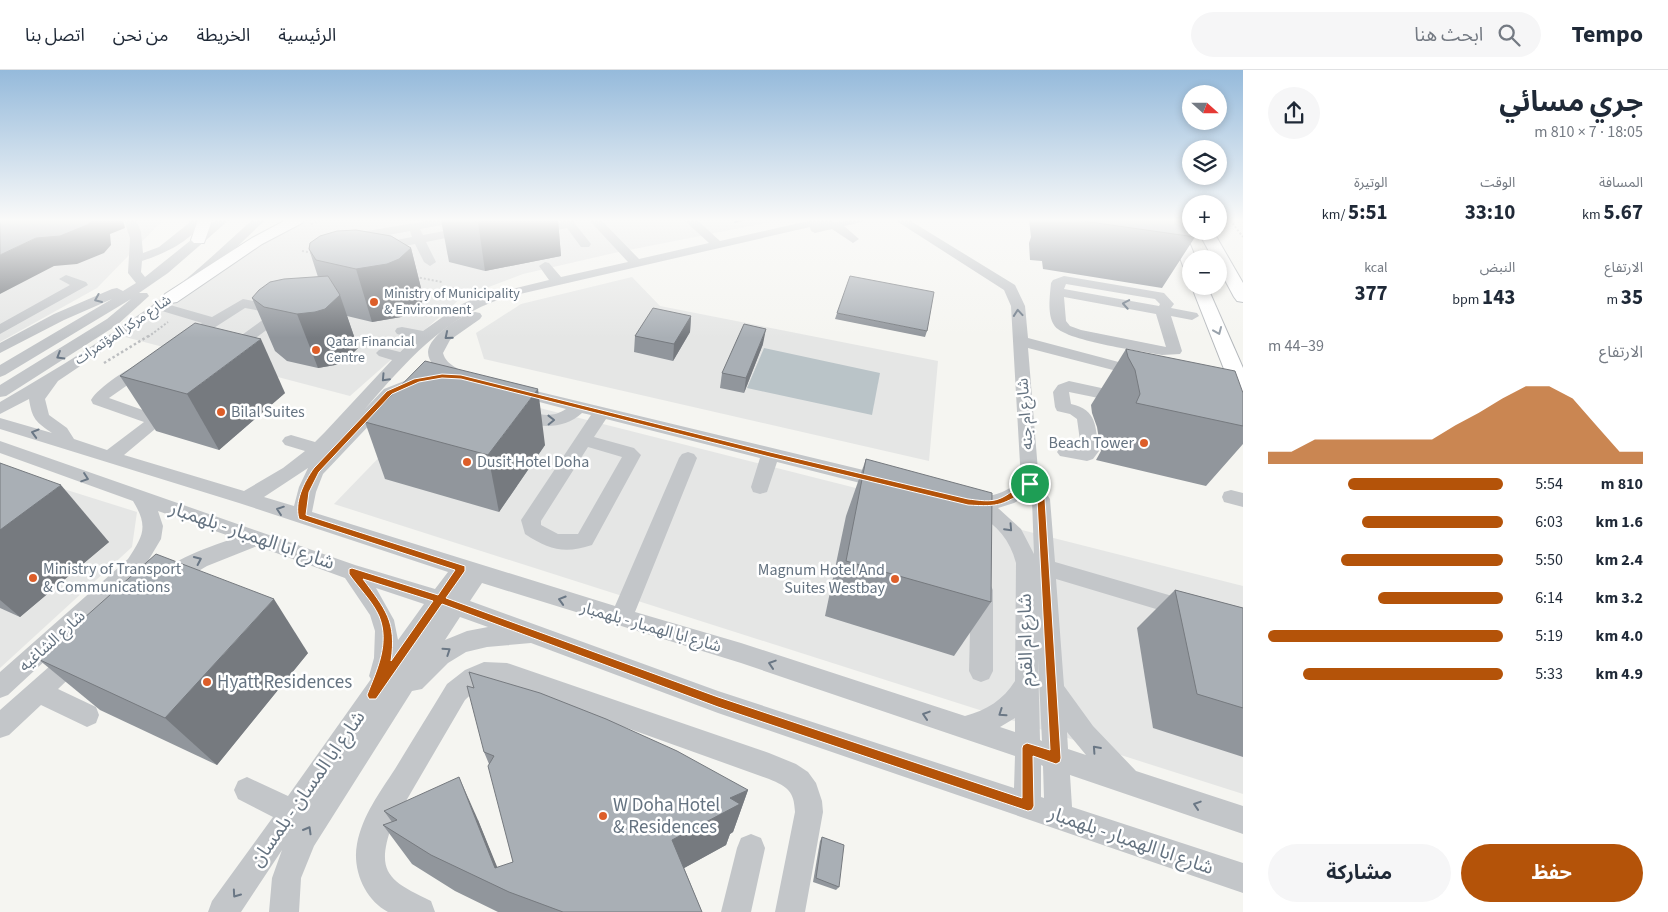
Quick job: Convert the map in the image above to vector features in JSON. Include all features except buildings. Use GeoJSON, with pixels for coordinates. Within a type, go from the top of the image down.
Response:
{"type":"FeatureCollection","features":[{"type":"Feature","properties":{"kind":"main road"},"geometry":{"type":"LineString","coordinates":[[165,302],[229,259]]}},
{"type":"Feature","properties":{"kind":"main road"},"geometry":{"type":"LineString","coordinates":[[1221,259],[1243,297]]}},
{"type":"Feature","properties":{"kind":"main road"},"geometry":{"type":"LineString","coordinates":[[1234,259],[1243,274]]}},
{"type":"Feature","properties":{"kind":"main road"},"geometry":{"type":"LineString","coordinates":[[1203,295],[1243,392]]}},
{"type":"Feature","properties":{"kind":"street"},"geometry":{"type":"LineString","coordinates":[[0,349],[77,309],[126,288],[133,270],[134,259]]}},
{"type":"Feature","properties":{"kind":"street"},"geometry":{"type":"LineString","coordinates":[[133,270],[149,259]]}},
{"type":"Feature","properties":{"kind":"street","name":"شارع مركز المؤتمرات"},"geometry":{"type":"LineString","coordinates":[[0,372],[104,310],[133,270],[163,270],[176,259]]}},
{"type":"Feature","properties":{"kind":"street","name":"شارع مركز المؤتمرات"},"geometry":{"type":"LineString","coordinates":[[0,409],[72,365],[165,302],[216,259]]}},
{"type":"Feature","properties":{"kind":"street"},"geometry":{"type":"LineString","coordinates":[[633,259],[637,264]]}},
{"type":"Feature","properties":{"kind":"street"},"geometry":{"type":"LineString","coordinates":[[246,498],[292,471],[318,449],[404,358],[445,321],[484,300],[557,281],[657,259]]}},
{"type":"Feature","properties":{"kind":"street","name":"شارع ام جنه"},"geometry":{"type":"LineString","coordinates":[[967,259],[1010,288],[1018,306],[1030,484],[1041,499],[1060,817]]}},
{"type":"Feature","properties":{"kind":"street"},"geometry":{"type":"LineString","coordinates":[[545,266],[557,281]]}},
{"type":"Feature","properties":{"kind":"street"},"geometry":{"type":"LineString","coordinates":[[0,392],[112,322],[134,305],[163,270]]}},
{"type":"Feature","properties":{"kind":"street"},"geometry":{"type":"LineString","coordinates":[[479,382],[461,377],[439,365],[435,358],[436,348],[442,340],[484,311],[587,274]]}},
{"type":"Feature","properties":{"kind":"street"},"geometry":{"type":"LineString","coordinates":[[0,330],[82,285],[66,279]]}},
{"type":"Feature","properties":{"kind":"street"},"geometry":{"type":"LineString","coordinates":[[1064,280],[1151,294],[1164,300],[1167,304],[1162,311],[1174,346],[1174,352],[1095,338],[1067,330],[1060,325],[1058,283],[1064,280]]}},
{"type":"Feature","properties":{"kind":"street"},"geometry":{"type":"LineString","coordinates":[[451,293],[484,300]]}},
{"type":"Feature","properties":{"kind":"street"},"geometry":{"type":"LineString","coordinates":[[165,302],[214,322]]}},
{"type":"Feature","properties":{"kind":"street"},"geometry":{"type":"LineString","coordinates":[[197,351],[181,346],[182,342],[243,303],[288,312],[216,356],[238,362]]}},
{"type":"Feature","properties":{"kind":"street"},"geometry":{"type":"LineString","coordinates":[[1162,311],[1192,316]]}},
{"type":"Feature","properties":{"kind":"street"},"geometry":{"type":"LineString","coordinates":[[397,335],[422,341]]}},
{"type":"Feature","properties":{"kind":"street"},"geometry":{"type":"LineString","coordinates":[[1020,341],[1157,376]]}},
{"type":"Feature","properties":{"kind":"street"},"geometry":{"type":"LineString","coordinates":[[384,353],[404,358]]}},
{"type":"Feature","properties":{"kind":"street"},"geometry":{"type":"LineString","coordinates":[[156,420],[99,400],[99,398],[141,368],[151,364],[158,365]]}},
{"type":"Feature","properties":{"kind":"street"},"geometry":{"type":"LineString","coordinates":[[70,444],[64,434],[46,423],[37,412],[37,398],[54,379],[72,365]]}},
{"type":"Feature","properties":{"kind":"street"},"geometry":{"type":"LineString","coordinates":[[302,517],[305,492],[316,470],[390,393],[417,380],[432,377],[461,377]]}},
{"type":"Feature","properties":{"kind":"street"},"geometry":{"type":"LineString","coordinates":[[497,386],[770,455],[859,485],[897,485]]}},
{"type":"Feature","properties":{"kind":"street"},"geometry":{"type":"LineString","coordinates":[[1066,452],[1087,455],[1090,451],[1085,417],[1076,410],[1063,407],[1062,392],[1064,388],[1070,386],[1142,402]]}},
{"type":"Feature","properties":{"kind":"street"},"geometry":{"type":"LineString","coordinates":[[111,456],[186,397]]}},
{"type":"Feature","properties":{"kind":"street"},"geometry":{"type":"LineString","coordinates":[[130,411],[146,400]]}},
{"type":"Feature","properties":{"kind":"street"},"geometry":{"type":"LineString","coordinates":[[499,410],[521,417],[546,421],[562,420],[578,407]]}},
{"type":"Feature","properties":{"kind":"street"},"geometry":{"type":"LineString","coordinates":[[583,440],[628,452],[632,455],[586,540],[575,544],[557,543],[532,530],[531,520],[601,412]]}},
{"type":"Feature","properties":{"kind":"street","name":"شارع ابا الهمبار - بلهمبار"},"geometry":{"type":"LineString","coordinates":[[0,423],[246,498],[620,618],[741,653],[1243,820]]}},
{"type":"Feature","properties":{"kind":"street"},"geometry":{"type":"LineString","coordinates":[[291,442],[318,449]]}},
{"type":"Feature","properties":{"kind":"street","name":"شارع ابا الهمبار - بلهمبار"},"geometry":{"type":"LineString","coordinates":[[0,447],[352,572],[535,634],[718,702],[1243,878]]}},
{"type":"Feature","properties":{"kind":"street"},"geometry":{"type":"LineString","coordinates":[[760,487],[770,455]]}},
{"type":"Feature","properties":{"kind":"street"},"geometry":{"type":"LineString","coordinates":[[620,618],[688,458]]}},
{"type":"Feature","properties":{"kind":"street"},"geometry":{"type":"LineString","coordinates":[[0,461],[39,462]]}},
{"type":"Feature","properties":{"kind":"street","name":"شارع ام القرم"},"geometry":{"type":"LineString","coordinates":[[959,500],[993,504],[1003,501],[1030,484]]}},
{"type":"Feature","properties":{"kind":"street","name":"شارع الشاغيه"},"geometry":{"type":"LineString","coordinates":[[3,680],[119,581],[145,552],[151,539],[152,526],[150,513],[140,496]]}},
{"type":"Feature","properties":{"kind":"street","name":"شارع ام القرم"},"geometry":{"type":"LineString","coordinates":[[959,500],[983,508],[1003,522],[1018,539],[1024,551],[1026,563],[1028,806]]}},
{"type":"Feature","properties":{"kind":"street"},"geometry":{"type":"LineString","coordinates":[[150,594],[187,566],[234,546],[260,538]]}},
{"type":"Feature","properties":{"kind":"street"},"geometry":{"type":"LineString","coordinates":[[1046,568],[1205,614]]}},
{"type":"Feature","properties":{"kind":"street","name":"شارع ابا المسان - بلمسان"},"geometry":{"type":"LineString","coordinates":[[284,912],[284,892],[295,852],[309,826],[380,702],[469,571]]}},
{"type":"Feature","properties":{"kind":"street"},"geometry":{"type":"LineString","coordinates":[[352,572],[383,614],[387,629],[388,646],[380,702]]}},
{"type":"Feature","properties":{"kind":"street"},"geometry":{"type":"LineString","coordinates":[[981,671],[982,575]]}},
{"type":"Feature","properties":{"kind":"street"},"geometry":{"type":"LineString","coordinates":[[380,702],[418,677],[450,648],[467,642],[496,636],[535,634]]}},
{"type":"Feature","properties":{"kind":"street","name":"شارع الشاغيه"},"geometry":{"type":"LineString","coordinates":[[0,726],[90,646]]}},
{"type":"Feature","properties":{"kind":"street"},"geometry":{"type":"LineString","coordinates":[[420,912],[392,898],[378,885],[371,867],[371,844],[380,818],[456,692],[470,678],[481,673],[495,671],[790,774],[802,784],[808,796],[810,812],[790,912]]}},
{"type":"Feature","properties":{"kind":"street"},"geometry":{"type":"LineString","coordinates":[[965,728],[986,722],[1004,712],[1018,699],[1027,683]]}},
{"type":"Feature","properties":{"kind":"street"},"geometry":{"type":"LineString","coordinates":[[1051,688],[1084,735],[1130,783]]}},
{"type":"Feature","properties":{"kind":"street"},"geometry":{"type":"LineString","coordinates":[[38,691],[87,715]]}},
{"type":"Feature","properties":{"kind":"street","name":"شارع ابا المسان - بلمسان"},"geometry":{"type":"LineString","coordinates":[[223,912],[292,812],[380,702]]}},
{"type":"Feature","properties":{"kind":"street"},"geometry":{"type":"LineString","coordinates":[[247,790],[292,812]]}},
{"type":"Feature","properties":{"kind":"street"},"geometry":{"type":"LineString","coordinates":[[736,912],[751,848]]}},
{"type":"Feature","properties":{"kind":"path"},"geometry":{"type":"LineString","coordinates":[[414,276],[442,282]]}},
{"type":"Feature","properties":{"kind":"shaded area"},"geometry":{"type":"Polygon","coordinates":[[[0,259],[125,259],[97,288],[0,342],[0,259]]]}},
{"type":"Feature","properties":{"kind":"shaded area"},"geometry":{"type":"Polygon","coordinates":[[[238,259],[587,259],[523,274],[462,297],[350,396],[125,337],[238,259]]]}},
{"type":"Feature","properties":{"kind":"shaded area"},"geometry":{"type":"Polygon","coordinates":[[[632,277],[660,306],[938,361],[929,461],[484,359],[476,333],[521,304],[632,277]]]}},
{"type":"Feature","properties":{"kind":"shaded area"},"geometry":{"type":"Polygon","coordinates":[[[764,348],[880,373],[872,415],[747,388],[764,348]]]}},
{"type":"Feature","properties":{"kind":"shaded area"},"geometry":{"type":"Polygon","coordinates":[[[449,385],[1243,586],[1243,794],[334,504],[449,385]]]}},
{"type":"Feature","properties":{"kind":"shaded area"},"geometry":{"type":"Polygon","coordinates":[[[0,469],[137,512],[132,547],[0,668],[0,469]]]}},
{"type":"Feature","properties":{"kind":"place","name":"Ministry of Municipality & Environment"},"geometry":{"type":"Point","coordinates":[374,302]}},
{"type":"Feature","properties":{"kind":"place","name":"Qatar Financial Centre"},"geometry":{"type":"Point","coordinates":[316,350]}},
{"type":"Feature","properties":{"kind":"place","name":"Bilal Suites"},"geometry":{"type":"Point","coordinates":[221,412]}},
{"type":"Feature","properties":{"kind":"place","name":"Beach Tower"},"geometry":{"type":"Point","coordinates":[1144,443]}},
{"type":"Feature","properties":{"kind":"place","name":"Dusit Hotel Doha"},"geometry":{"type":"Point","coordinates":[467,462]}},
{"type":"Feature","properties":{"kind":"place","name":"Ministry of Transport & Communications"},"geometry":{"type":"Point","coordinates":[33,578]}},
{"type":"Feature","properties":{"kind":"place","name":"Magnum Hotel And Suites Westbay"},"geometry":{"type":"Point","coordinates":[895,579]}},
{"type":"Feature","properties":{"kind":"place","name":"Hyatt Residences"},"geometry":{"type":"Point","coordinates":[207,682]}},
{"type":"Feature","properties":{"kind":"place","name":"W Doha Hotel & Residences"},"geometry":{"type":"Point","coordinates":[603,816]}},
{"type":"Feature","properties":{"kind":"route"},"geometry":{"type":"LineString","coordinates":[[1030,484],[1003,501],[993,504],[968,502],[770,455],[461,377],[442,376],[417,380],[401,386],[390,393],[316,470],[305,492],[302,517],[461,569],[440,600],[352,572],[383,614],[387,629],[388,646],[386,662],[373,695],[440,600],[718,702],[1028,806],[1027,748],[1056,758],[1041,499],[1030,484]]}}]}
